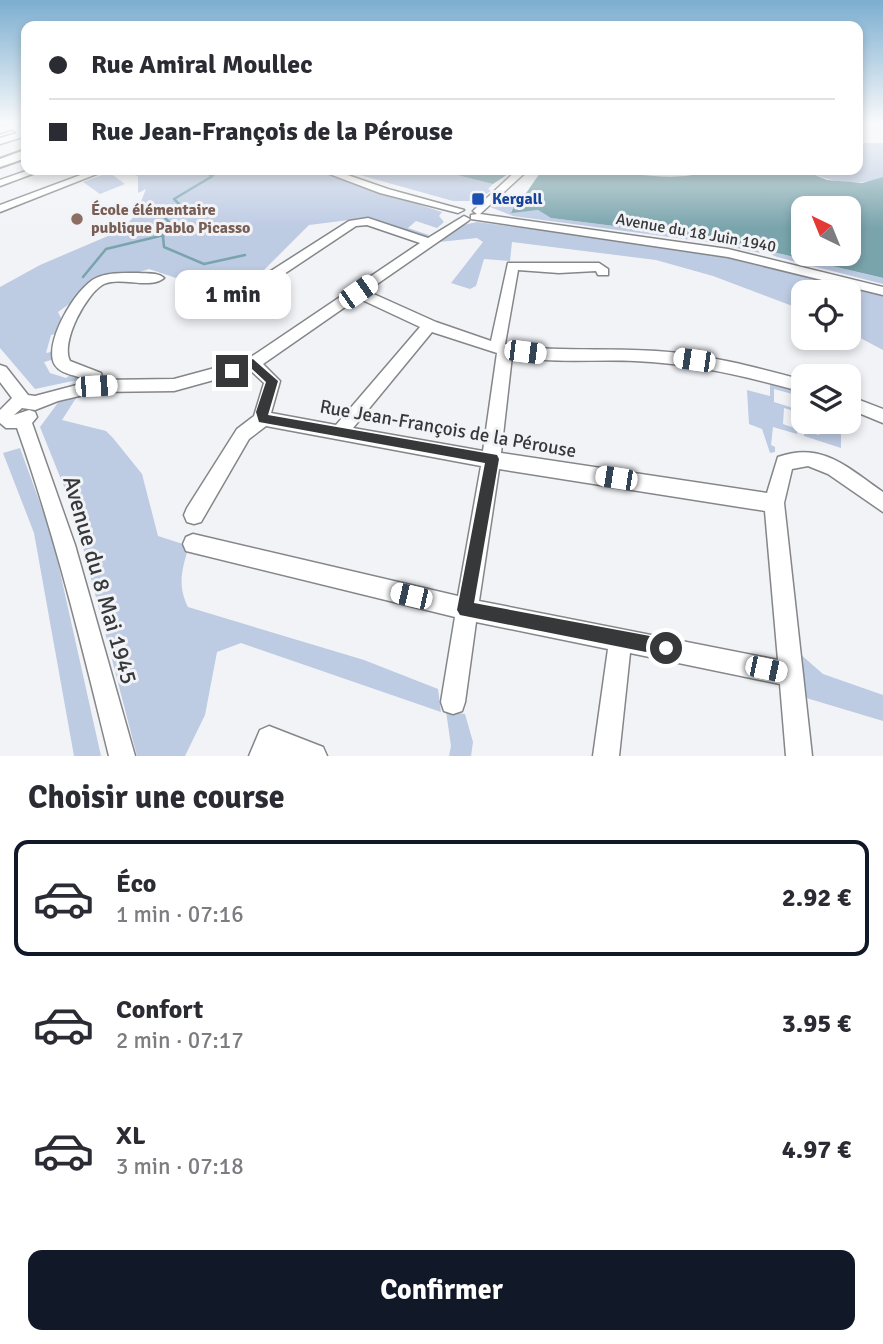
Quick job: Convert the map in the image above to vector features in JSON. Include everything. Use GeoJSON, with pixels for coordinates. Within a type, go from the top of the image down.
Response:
{"type":"FeatureCollection","features":[{"type":"Feature","properties":{"kind":"main road"},"geometry":{"type":"LineString","coordinates":[[0,164],[19,157]]}},
{"type":"Feature","properties":{"kind":"street"},"geometry":{"type":"LineString","coordinates":[[0,183],[23,175]]}},
{"type":"Feature","properties":{"kind":"street"},"geometry":{"type":"LineString","coordinates":[[0,209],[81,175]]}},
{"type":"Feature","properties":{"kind":"street","name":"Avenue du 18 Juin 1940"},"geometry":{"type":"LineString","coordinates":[[340,175],[467,214],[729,253],[883,291]]}},
{"type":"Feature","properties":{"kind":"street"},"geometry":{"type":"LineString","coordinates":[[16,411],[55,395],[96,386],[174,385],[253,363],[431,241],[518,176]]}},
{"type":"Feature","properties":{"kind":"street"},"geometry":{"type":"LineString","coordinates":[[256,293],[257,286],[353,223],[368,222],[431,241]]}},
{"type":"Feature","properties":{"kind":"street"},"geometry":{"type":"LineString","coordinates":[[453,702],[465,610],[493,459],[501,349],[512,266],[559,269],[599,267],[603,272]]}},
{"type":"Feature","properties":{"kind":"street"},"geometry":{"type":"LineString","coordinates":[[96,386],[95,377],[68,368],[60,361],[58,353],[65,329],[97,283],[157,278]]}},
{"type":"Feature","properties":{"kind":"street"},"geometry":{"type":"LineString","coordinates":[[358,292],[430,324],[501,349],[546,355],[678,358],[741,369],[791,383]]}},
{"type":"Feature","properties":{"kind":"street"},"geometry":{"type":"LineString","coordinates":[[340,432],[430,324]]}},
{"type":"Feature","properties":{"kind":"street"},"geometry":{"type":"LineString","coordinates":[[194,515],[243,434],[263,419],[262,412],[272,381],[253,363]]}},
{"type":"Feature","properties":{"kind":"street"},"geometry":{"type":"LineString","coordinates":[[0,371],[16,411]]}},
{"type":"Feature","properties":{"kind":"street"},"geometry":{"type":"LineString","coordinates":[[0,393],[16,411]]}},
{"type":"Feature","properties":{"kind":"street"},"geometry":{"type":"LineString","coordinates":[[861,407],[883,416]]}},
{"type":"Feature","properties":{"kind":"street","name":"Avenue du 8 Mai 1945"},"geometry":{"type":"LineString","coordinates":[[16,411],[50,493],[73,570],[121,756]]}},
{"type":"Feature","properties":{"kind":"street","name":"Rue Jean-François de la Pérouse"},"geometry":{"type":"LineString","coordinates":[[263,419],[493,459],[774,503]]}},
{"type":"Feature","properties":{"kind":"street"},"geometry":{"type":"LineString","coordinates":[[799,756],[774,503],[784,463],[808,458],[834,468],[883,503]]}},
{"type":"Feature","properties":{"kind":"street"},"geometry":{"type":"LineString","coordinates":[[193,544],[465,610],[620,641],[641,642],[791,674]]}},
{"type":"Feature","properties":{"kind":"street"},"geometry":{"type":"LineString","coordinates":[[606,756],[620,641]]}},
{"type":"Feature","properties":{"kind":"street"},"geometry":{"type":"LineString","coordinates":[[262,756],[269,739],[304,754]]}},
{"type":"Feature","properties":{"kind":"shaded area"},"geometry":{"type":"Polygon","coordinates":[[[863,157],[883,157],[883,177],[852,183],[817,175],[863,175],[863,157]]]}},
{"type":"Feature","properties":{"kind":"shaded area"},"geometry":{"type":"Polygon","coordinates":[[[102,175],[113,175],[125,184],[100,194],[83,182],[102,175]]]}},
{"type":"Feature","properties":{"kind":"shaded area"},"geometry":{"type":"Polygon","coordinates":[[[134,175],[327,175],[442,212],[439,216],[444,222],[437,228],[416,221],[408,228],[429,235],[425,238],[372,221],[357,219],[309,225],[263,271],[191,283],[149,269],[128,276],[104,279],[58,312],[63,322],[61,333],[51,335],[46,353],[56,351],[55,359],[44,362],[50,373],[66,378],[75,372],[83,376],[82,379],[35,389],[0,348],[0,287],[40,265],[122,230],[136,214],[146,189],[138,193],[138,176],[134,175]]]}},
{"type":"Feature","properties":{"kind":"shaded area"},"geometry":{"type":"Polygon","coordinates":[[[360,175],[457,175],[493,184],[488,189],[491,191],[475,201],[453,201],[360,175]]]}},
{"type":"Feature","properties":{"kind":"shaded area"},"geometry":{"type":"Polygon","coordinates":[[[457,175],[506,175],[493,184],[457,175]]]}},
{"type":"Feature","properties":{"kind":"shaded area"},"geometry":{"type":"Polygon","coordinates":[[[539,175],[815,175],[827,180],[862,183],[883,177],[883,278],[832,266],[861,266],[861,196],[791,196],[791,256],[718,239],[551,218],[538,210],[511,213],[517,198],[522,199],[539,175]]]}},
{"type":"Feature","properties":{"kind":"shaded area"},"geometry":{"type":"Polygon","coordinates":[[[507,195],[517,198],[511,212],[538,210],[551,218],[718,239],[756,248],[760,253],[707,242],[513,216],[490,207],[507,195]]]}},
{"type":"Feature","properties":{"kind":"shaded area"},"geometry":{"type":"Polygon","coordinates":[[[477,222],[720,254],[829,280],[791,280],[791,305],[713,276],[656,260],[512,242],[510,261],[484,259],[476,286],[470,289],[451,283],[483,242],[477,238],[439,242],[463,225],[477,222]]]}},
{"type":"Feature","properties":{"kind":"shaded area"},"geometry":{"type":"Polygon","coordinates":[[[756,248],[791,256],[791,261],[756,248]]]}},
{"type":"Feature","properties":{"kind":"shaded area"},"geometry":{"type":"Polygon","coordinates":[[[812,266],[832,266],[883,278],[883,284],[812,266]]]}},
{"type":"Feature","properties":{"kind":"shaded area"},"geometry":{"type":"Polygon","coordinates":[[[861,288],[883,293],[883,350],[861,338],[861,288]]]}},
{"type":"Feature","properties":{"kind":"shaded area"},"geometry":{"type":"Polygon","coordinates":[[[770,384],[791,390],[791,394],[774,389],[774,402],[791,407],[791,410],[784,408],[783,424],[791,427],[791,432],[773,427],[771,445],[775,447],[775,452],[770,453],[762,429],[749,424],[747,390],[770,396],[770,384]]]}},
{"type":"Feature","properties":{"kind":"shaded area"},"geometry":{"type":"Polygon","coordinates":[[[78,395],[62,420],[106,431],[142,474],[158,536],[189,546],[182,577],[188,607],[364,660],[438,689],[441,712],[241,643],[217,652],[205,715],[185,756],[137,756],[73,509],[40,427],[60,400],[78,395]]]}},
{"type":"Feature","properties":{"kind":"shaded area"},"geometry":{"type":"Polygon","coordinates":[[[804,434],[841,434],[841,448],[804,434]]]}},
{"type":"Feature","properties":{"kind":"shaded area"},"geometry":{"type":"Polygon","coordinates":[[[20,448],[52,536],[101,756],[74,756],[34,533],[3,453],[20,448]]]}},
{"type":"Feature","properties":{"kind":"shaded area"},"geometry":{"type":"Polygon","coordinates":[[[799,653],[823,674],[883,695],[883,721],[803,697],[799,653]]]}},
{"type":"Feature","properties":{"kind":"shaded area"},"geometry":{"type":"Polygon","coordinates":[[[446,711],[465,714],[473,742],[471,756],[449,756],[451,746],[446,711]]]}},
{"type":"Feature","properties":{"kind":"waterway"},"geometry":{"type":"LineString","coordinates":[[164,235],[169,222],[165,218],[179,204],[174,199],[211,177]]}},
{"type":"Feature","properties":{"kind":"waterway"},"geometry":{"type":"LineString","coordinates":[[83,277],[106,249],[164,235]]}},
{"type":"Feature","properties":{"kind":"waterway"},"geometry":{"type":"LineString","coordinates":[[164,235],[164,247],[204,264],[245,255]]}},
{"type":"Feature","properties":{"kind":"place","name":"Kergall"},"geometry":{"type":"Point","coordinates":[478,199]}},
{"type":"Feature","properties":{"kind":"place","name":"École élémentaire publique Pablo Picasso"},"geometry":{"type":"Point","coordinates":[77,219]}},
{"type":"Feature","properties":{"kind":"route"},"geometry":{"type":"LineString","coordinates":[[232,371],[253,363],[272,381],[271,391],[262,412],[263,419],[493,459],[465,610],[666,648]]}}]}
